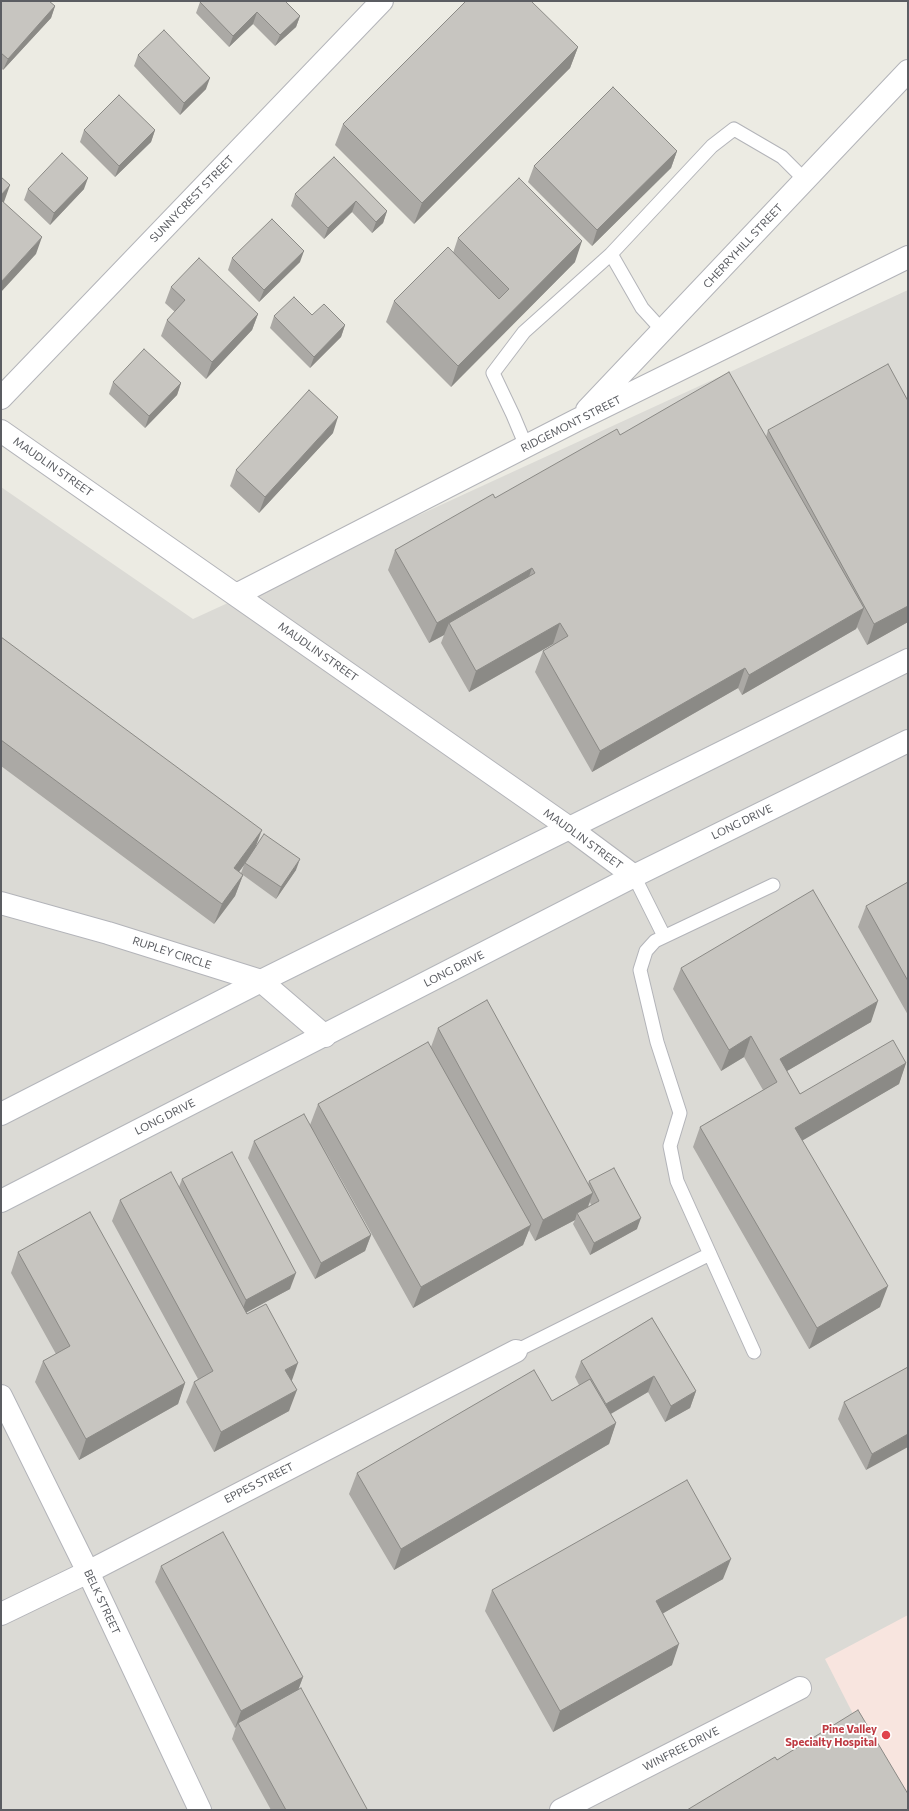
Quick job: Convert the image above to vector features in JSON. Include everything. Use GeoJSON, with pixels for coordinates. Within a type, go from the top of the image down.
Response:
{"type":"FeatureCollection","features":[{"type":"Feature","properties":{"kind":"street","name":"SUNNYCREST STREET"},"geometry":{"type":"LineString","coordinates":[[1,398],[382,1]]}},
{"type":"Feature","properties":{"kind":"street","name":"CHERRYHILL STREET"},"geometry":{"type":"LineString","coordinates":[[577,420],[908,71]]}},
{"type":"Feature","properties":{"kind":"street","name":"RIDGEMONT STREET"},"geometry":{"type":"LineString","coordinates":[[236,595],[577,420],[908,257]]}},
{"type":"Feature","properties":{"kind":"street","name":"MAUDLIN STREET"},"geometry":{"type":"LineString","coordinates":[[1,431],[568,827],[634,876]]}},
{"type":"Feature","properties":{"kind":"street"},"geometry":{"type":"LineString","coordinates":[[1,1114],[261,981],[568,827],[908,660]]}},
{"type":"Feature","properties":{"kind":"street","name":"LONG DRIVE"},"geometry":{"type":"LineString","coordinates":[[1,1201],[325,1036],[634,876],[908,741]]}},
{"type":"Feature","properties":{"kind":"street","name":"RUPLEY CIRCLE"},"geometry":{"type":"LineString","coordinates":[[1,903],[108,932],[261,981],[325,1036]]}},
{"type":"Feature","properties":{"kind":"street","name":"EPPES STREET"},"geometry":{"type":"LineString","coordinates":[[1,1614],[88,1572],[516,1351]]}},
{"type":"Feature","properties":{"kind":"street","name":"BELK STREET"},"geometry":{"type":"LineString","coordinates":[[1,1396],[88,1572],[200,1810]]}},
{"type":"Feature","properties":{"kind":"street","name":"WINFREE DRIVE"},"geometry":{"type":"LineString","coordinates":[[562,1810],[800,1688]]}},
{"type":"Feature","properties":{"kind":"lane"},"geometry":{"type":"LineString","coordinates":[[526,446],[493,373],[524,332],[611,254],[712,146],[734,128],[782,157],[805,180]]}},
{"type":"Feature","properties":{"kind":"lane"},"geometry":{"type":"LineString","coordinates":[[611,254],[642,308],[662,330]]}},
{"type":"Feature","properties":{"kind":"lane"},"geometry":{"type":"LineString","coordinates":[[634,876],[664,936]]}},
{"type":"Feature","properties":{"kind":"lane"},"geometry":{"type":"LineString","coordinates":[[754,1352],[677,1181],[670,1146],[680,1113],[657,1042],[640,970],[646,951],[655,941],[773,885]]}},
{"type":"Feature","properties":{"kind":"lane"},"geometry":{"type":"LineString","coordinates":[[516,1351],[710,1254]]}},
{"type":"Feature","properties":{"kind":"shaded area"},"geometry":{"type":"Polygon","coordinates":[[[908,290],[908,1616],[902,1810],[1,1810],[1,487],[193,619],[908,290]]]}},
{"type":"Feature","properties":{"kind":"shaded area","name":"Pine Valley Specialty Hospital"},"geometry":{"type":"Polygon","coordinates":[[[908,1615],[908,1810],[902,1810],[825,1659],[908,1615]]]}},
{"type":"Feature","properties":{"kind":"building"},"geometry":{"type":"Polygon","coordinates":[[[1,1],[49,1],[55,6],[8,59],[1,53],[1,1]]]}},
{"type":"Feature","properties":{"kind":"building"},"geometry":{"type":"Polygon","coordinates":[[[200,1],[285,1],[300,16],[280,35],[257,12],[233,36],[200,1]]]}},
{"type":"Feature","properties":{"kind":"building"},"geometry":{"type":"Polygon","coordinates":[[[466,1],[531,1],[578,47],[422,203],[343,124],[466,1]]]}},
{"type":"Feature","properties":{"kind":"building"},"geometry":{"type":"Polygon","coordinates":[[[164,30],[210,78],[184,103],[138,55],[164,30]]]}},
{"type":"Feature","properties":{"kind":"building"},"geometry":{"type":"Polygon","coordinates":[[[613,87],[677,151],[597,230],[534,166],[613,87]]]}},
{"type":"Feature","properties":{"kind":"building"},"geometry":{"type":"Polygon","coordinates":[[[119,95],[155,130],[119,166],[84,130],[119,95]]]}},
{"type":"Feature","properties":{"kind":"building"},"geometry":{"type":"Polygon","coordinates":[[[62,153],[88,178],[54,213],[28,189],[62,153]]]}},
{"type":"Feature","properties":{"kind":"building"},"geometry":{"type":"Polygon","coordinates":[[[334,157],[387,211],[376,222],[356,201],[328,228],[295,194],[334,157]]]}},
{"type":"Feature","properties":{"kind":"building"},"geometry":{"type":"Polygon","coordinates":[[[1,177],[10,185],[1,195],[1,177]]]}},
{"type":"Feature","properties":{"kind":"building"},"geometry":{"type":"Polygon","coordinates":[[[519,178],[582,241],[458,366],[394,301],[448,247],[499,299],[509,289],[458,238],[519,178]]]}},
{"type":"Feature","properties":{"kind":"building"},"geometry":{"type":"Polygon","coordinates":[[[1,200],[42,237],[1,282],[1,200]]]}},
{"type":"Feature","properties":{"kind":"building"},"geometry":{"type":"Polygon","coordinates":[[[272,219],[304,251],[264,290],[232,258],[272,219]]]}},
{"type":"Feature","properties":{"kind":"building"},"geometry":{"type":"Polygon","coordinates":[[[199,258],[258,314],[212,362],[167,320],[185,300],[171,287],[199,258]]]}},
{"type":"Feature","properties":{"kind":"building"},"geometry":{"type":"Polygon","coordinates":[[[294,297],[312,315],[324,304],[345,325],[314,357],[274,316],[294,297]]]}},
{"type":"Feature","properties":{"kind":"building"},"geometry":{"type":"Polygon","coordinates":[[[144,349],[181,383],[149,416],[113,382],[144,349]]]}},
{"type":"Feature","properties":{"kind":"building"},"geometry":{"type":"Polygon","coordinates":[[[888,364],[908,401],[908,606],[874,624],[768,430],[888,364]]]}},
{"type":"Feature","properties":{"kind":"building"},"geometry":{"type":"Polygon","coordinates":[[[729,372],[864,608],[749,675],[745,668],[600,751],[543,651],[568,636],[560,623],[476,671],[449,623],[535,573],[532,568],[437,623],[395,550],[493,494],[495,498],[617,429],[620,435],[729,372]]]}},
{"type":"Feature","properties":{"kind":"building"},"geometry":{"type":"Polygon","coordinates":[[[309,390],[338,417],[265,497],[236,470],[309,390]]]}},
{"type":"Feature","properties":{"kind":"building"},"geometry":{"type":"Polygon","coordinates":[[[1,637],[262,830],[234,868],[243,875],[222,904],[1,740],[1,637]]]}},
{"type":"Feature","properties":{"kind":"building"},"geometry":{"type":"Polygon","coordinates":[[[264,834],[300,859],[281,887],[245,863],[264,834]]]}},
{"type":"Feature","properties":{"kind":"building"},"geometry":{"type":"Polygon","coordinates":[[[908,882],[908,981],[866,906],[908,882]]]}},
{"type":"Feature","properties":{"kind":"building"},"geometry":{"type":"Polygon","coordinates":[[[813,890],[878,1001],[780,1059],[800,1094],[893,1040],[906,1063],[795,1128],[888,1286],[817,1328],[700,1127],[777,1082],[751,1036],[729,1050],[681,968],[813,890]]]}},
{"type":"Feature","properties":{"kind":"building"},"geometry":{"type":"Polygon","coordinates":[[[487,1000],[593,1193],[543,1220],[438,1028],[487,1000]]]}},
{"type":"Feature","properties":{"kind":"building"},"geometry":{"type":"Polygon","coordinates":[[[428,1042],[531,1225],[421,1287],[318,1104],[428,1042]]]}},
{"type":"Feature","properties":{"kind":"building"},"geometry":{"type":"Polygon","coordinates":[[[304,1114],[371,1235],[321,1263],[254,1141],[304,1114]]]}},
{"type":"Feature","properties":{"kind":"building"},"geometry":{"type":"Polygon","coordinates":[[[232,1152],[296,1273],[246,1300],[182,1179],[232,1152]]]}},
{"type":"Feature","properties":{"kind":"building"},"geometry":{"type":"Polygon","coordinates":[[[614,1168],[641,1218],[594,1243],[577,1213],[599,1201],[589,1181],[614,1168]]]}},
{"type":"Feature","properties":{"kind":"building"},"geometry":{"type":"Polygon","coordinates":[[[171,1172],[247,1314],[266,1304],[298,1363],[285,1370],[297,1390],[221,1432],[194,1382],[213,1371],[120,1200],[171,1172]]]}},
{"type":"Feature","properties":{"kind":"building"},"geometry":{"type":"Polygon","coordinates":[[[90,1212],[185,1383],[86,1439],[43,1361],[70,1346],[18,1252],[90,1212]]]}},
{"type":"Feature","properties":{"kind":"building"},"geometry":{"type":"Polygon","coordinates":[[[652,1318],[696,1391],[671,1406],[654,1376],[606,1404],[581,1361],[652,1318]]]}},
{"type":"Feature","properties":{"kind":"building"},"geometry":{"type":"Polygon","coordinates":[[[908,1367],[908,1434],[872,1454],[844,1402],[908,1367]]]}},
{"type":"Feature","properties":{"kind":"building"},"geometry":{"type":"Polygon","coordinates":[[[534,1370],[552,1401],[590,1379],[616,1423],[401,1549],[357,1473],[534,1370]]]}},
{"type":"Feature","properties":{"kind":"building"},"geometry":{"type":"Polygon","coordinates":[[[687,1480],[731,1559],[656,1601],[679,1644],[560,1711],[492,1590],[687,1480]]]}},
{"type":"Feature","properties":{"kind":"building"},"geometry":{"type":"Polygon","coordinates":[[[223,1532],[303,1677],[241,1711],[161,1566],[223,1532]]]}},
{"type":"Feature","properties":{"kind":"building"},"geometry":{"type":"Polygon","coordinates":[[[301,1688],[367,1809],[366,1810],[286,1810],[238,1723],[301,1688]]]}},
{"type":"Feature","properties":{"kind":"building"},"geometry":{"type":"Polygon","coordinates":[[[858,1710],[908,1794],[908,1810],[687,1810],[775,1757],[777,1760],[858,1710]]]}},
{"type":"Feature","properties":{"kind":"place","name":"Pine Valley Specialty Hospital"},"geometry":{"type":"Point","coordinates":[886,1735]}}]}
